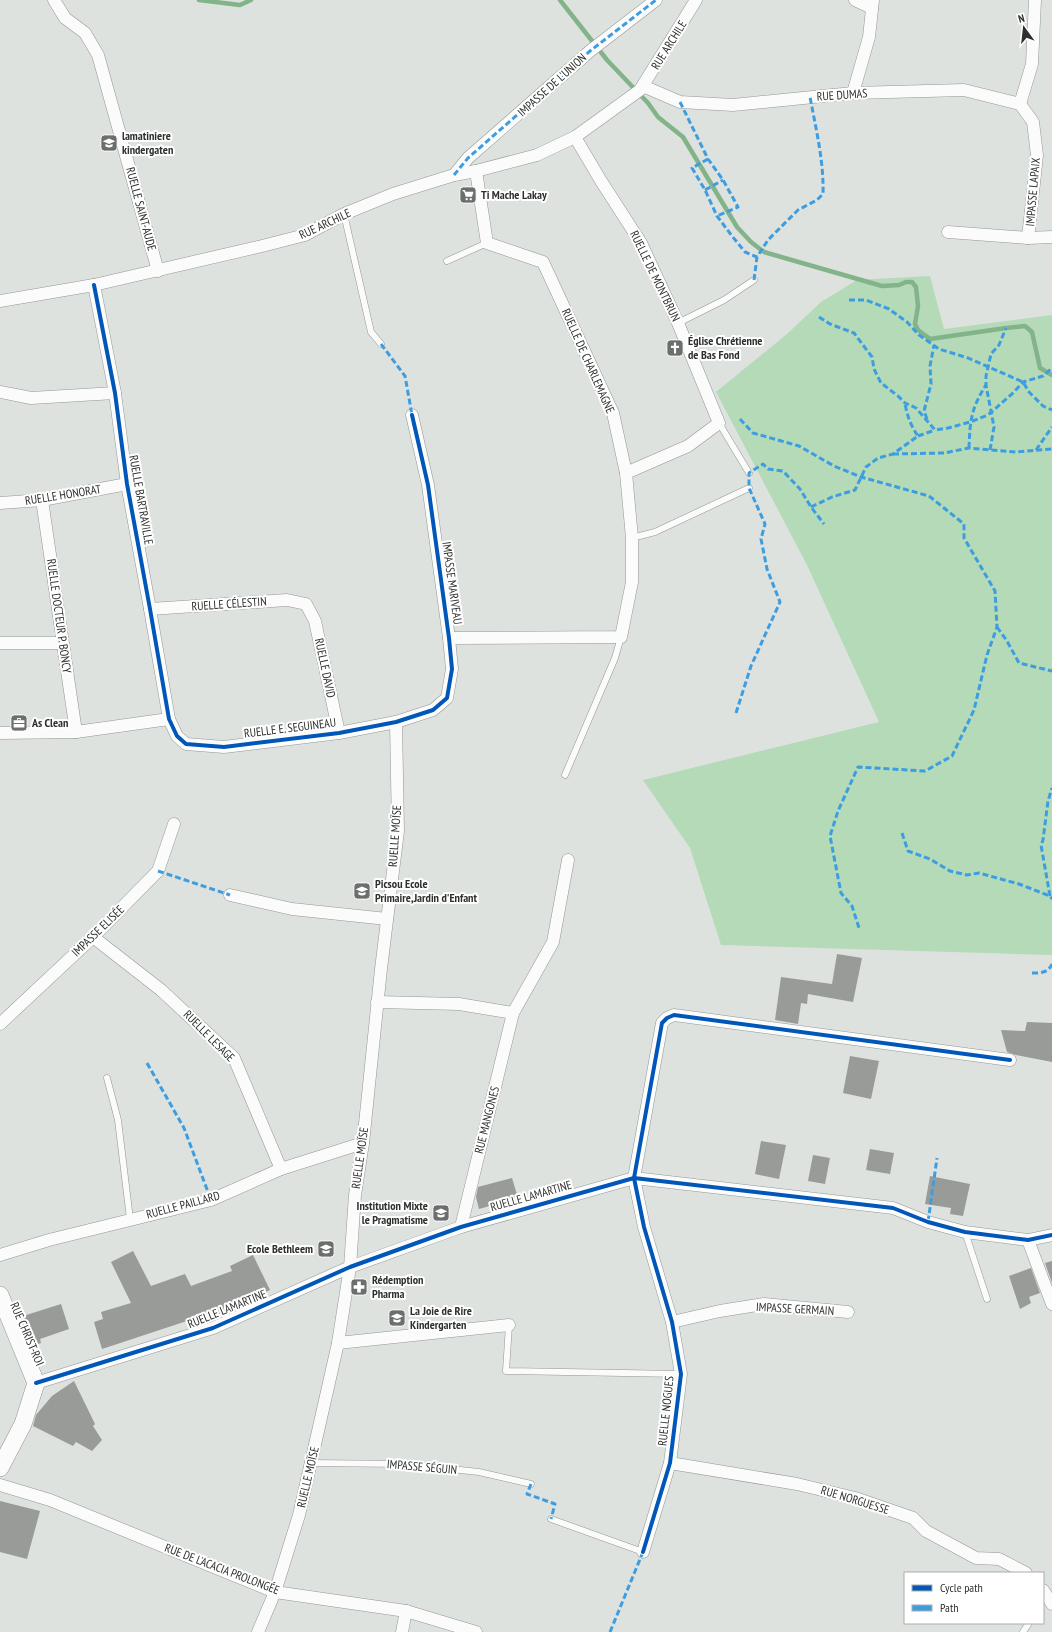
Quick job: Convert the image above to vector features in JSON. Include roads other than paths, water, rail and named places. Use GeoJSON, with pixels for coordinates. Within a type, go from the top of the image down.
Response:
{"type":"FeatureCollection","features":[{"type":"Feature","properties":{"kind":"street","name":"RUELLE SAINT-AUDE"},"geometry":{"type":"LineString","coordinates":[[54,0],[65,18],[84,33],[98,55],[158,271]]}},
{"type":"Feature","properties":{"kind":"street","name":"IMPASSE DE L'UNION"},"geometry":{"type":"LineString","coordinates":[[454,175],[468,158],[590,51],[656,0]]}},
{"type":"Feature","properties":{"kind":"street","name":"RUE ARCHILE"},"geometry":{"type":"LineString","coordinates":[[0,301],[158,271],[305,235],[344,214],[393,194],[454,175],[476,171],[537,154],[575,136],[639,91],[696,0]]}},
{"type":"Feature","properties":{"kind":"street"},"geometry":{"type":"LineString","coordinates":[[853,93],[869,37],[873,4],[855,0]]}},
{"type":"Feature","properties":{"kind":"street"},"geometry":{"type":"LineString","coordinates":[[1020,104],[1032,64],[1035,0]]}},
{"type":"Feature","properties":{"kind":"street","name":"RUE DUMAS"},"geometry":{"type":"LineString","coordinates":[[639,91],[680,102],[733,105],[853,93],[964,90],[1020,104]]}},
{"type":"Feature","properties":{"kind":"street","name":"IMPASSE LAPAIX"},"geometry":{"type":"LineString","coordinates":[[1020,104],[1033,122],[1037,155],[1028,238]]}},
{"type":"Feature","properties":{"kind":"street","name":"RUELLE DE MONTBRUN"},"geometry":{"type":"LineString","coordinates":[[575,136],[601,181],[641,243],[678,323],[719,423]]}},
{"type":"Feature","properties":{"kind":"street"},"geometry":{"type":"LineString","coordinates":[[476,171],[487,243]]}},
{"type":"Feature","properties":{"kind":"street"},"geometry":{"type":"LineString","coordinates":[[948,232],[1028,238],[1052,237]]}},
{"type":"Feature","properties":{"kind":"street","name":"RUELLE DE CHARLEMAGNE"},"geometry":{"type":"LineString","coordinates":[[487,243],[543,262],[613,413],[626,473],[632,538],[632,582],[621,637]]}},
{"type":"Feature","properties":{"kind":"street","name":"RUELLE BARTRAVILLE"},"geometry":{"type":"LineString","coordinates":[[94,284],[115,393],[127,484],[169,719],[177,736],[186,744]]}},
{"type":"Feature","properties":{"kind":"street"},"geometry":{"type":"LineString","coordinates":[[0,392],[31,398],[115,393]]}},
{"type":"Feature","properties":{"kind":"street","name":"IMPASSE MARIVEAU"},"geometry":{"type":"LineString","coordinates":[[396,722],[433,710],[447,698],[452,669],[428,485],[412,415]]}},
{"type":"Feature","properties":{"kind":"street"},"geometry":{"type":"LineString","coordinates":[[626,473],[688,446],[719,423]]}},
{"type":"Feature","properties":{"kind":"street","name":"RUELLE HONORAT"},"geometry":{"type":"LineString","coordinates":[[0,503],[42,500],[127,484]]}},
{"type":"Feature","properties":{"kind":"street","name":"RUELLE DOCTEUR P. BONCY"},"geometry":{"type":"LineString","coordinates":[[42,500],[76,732]]}},
{"type":"Feature","properties":{"kind":"street","name":"RUELLE CÉLESTIN"},"geometry":{"type":"LineString","coordinates":[[150,609],[287,600],[306,604]]}},
{"type":"Feature","properties":{"kind":"street","name":"RUELLE DAVID"},"geometry":{"type":"LineString","coordinates":[[306,604],[314,621],[339,733]]}},
{"type":"Feature","properties":{"kind":"street"},"geometry":{"type":"LineString","coordinates":[[449,638],[621,637]]}},
{"type":"Feature","properties":{"kind":"street"},"geometry":{"type":"LineString","coordinates":[[0,643],[62,643]]}},
{"type":"Feature","properties":{"kind":"street"},"geometry":{"type":"LineString","coordinates":[[0,733],[76,732],[169,719]]}},
{"type":"Feature","properties":{"kind":"street","name":"RUELLE E. SEGUINEAU"},"geometry":{"type":"LineString","coordinates":[[186,744],[224,746],[339,733],[396,722]]}},
{"type":"Feature","properties":{"kind":"street","name":"RUELLE MOÏSE"},"geometry":{"type":"LineString","coordinates":[[258,1632],[275,1592],[299,1515],[338,1344],[350,1268],[355,1195],[363,1143],[398,831],[396,722]]}},
{"type":"Feature","properties":{"kind":"street","name":"IMPASSE ELISÉE"},"geometry":{"type":"LineString","coordinates":[[0,1024],[93,937],[158,871],[174,824]]}},
{"type":"Feature","properties":{"kind":"street","name":"RUE MANGONES"},"geometry":{"type":"LineString","coordinates":[[461,1227],[513,1013],[553,942],[568,860]]}},
{"type":"Feature","properties":{"kind":"street"},"geometry":{"type":"LineString","coordinates":[[230,895],[292,909],[387,919]]}},
{"type":"Feature","properties":{"kind":"street","name":"RUELLE LESAGE"},"geometry":{"type":"LineString","coordinates":[[93,937],[162,990],[234,1058],[281,1169]]}},
{"type":"Feature","properties":{"kind":"street"},"geometry":{"type":"LineString","coordinates":[[378,1002],[459,1004],[513,1013]]}},
{"type":"Feature","properties":{"kind":"street"},"geometry":{"type":"LineString","coordinates":[[634,1178],[662,1023],[667,1018],[674,1015],[1010,1060]]}},
{"type":"Feature","properties":{"kind":"street","name":"RUELLE PAILLARD"},"geometry":{"type":"LineString","coordinates":[[0,1254],[130,1219],[211,1200],[281,1169],[363,1143]]}},
{"type":"Feature","properties":{"kind":"street","name":"RUELLE LAMARTINE"},"geometry":{"type":"LineString","coordinates":[[36,1383],[213,1328],[350,1268],[461,1227],[634,1178],[893,1208],[928,1222],[965,1232],[1028,1240],[1052,1235]]}},
{"type":"Feature","properties":{"kind":"street","name":"RUELLE NOGUES"},"geometry":{"type":"LineString","coordinates":[[634,1178],[644,1228],[672,1322],[681,1374],[670,1463],[643,1552]]}},
{"type":"Feature","properties":{"kind":"street"},"geometry":{"type":"LineString","coordinates":[[1028,1240],[1052,1304]]}},
{"type":"Feature","properties":{"kind":"street","name":"RUE CHRIST-ROI"},"geometry":{"type":"LineString","coordinates":[[0,1296],[36,1383],[23,1424],[0,1468]]}},
{"type":"Feature","properties":{"kind":"street","name":"IMPASSE GERMAIN"},"geometry":{"type":"LineString","coordinates":[[672,1322],[720,1311],[764,1304],[848,1312]]}},
{"type":"Feature","properties":{"kind":"street"},"geometry":{"type":"LineString","coordinates":[[338,1344],[509,1325]]}},
{"type":"Feature","properties":{"kind":"street","name":"RUE NORGUESSE"},"geometry":{"type":"LineString","coordinates":[[670,1463],[797,1484],[855,1498],[913,1518],[926,1531],[976,1558],[999,1559],[1024,1572]]}},
{"type":"Feature","properties":{"kind":"street","name":"RUE DE L'ACACIA PROLONGÉE"},"geometry":{"type":"LineString","coordinates":[[0,1485],[50,1500],[275,1592],[406,1611],[476,1632]]}},
{"type":"Feature","properties":{"kind":"street"},"geometry":{"type":"LineString","coordinates":[[402,1632],[406,1611]]}},
{"type":"Feature","properties":{"kind":"lane"},"geometry":{"type":"LineString","coordinates":[[344,214],[370,332],[381,344]]}},
{"type":"Feature","properties":{"kind":"lane"},"geometry":{"type":"LineString","coordinates":[[447,262],[487,243]]}},
{"type":"Feature","properties":{"kind":"lane"},"geometry":{"type":"LineString","coordinates":[[678,323],[724,300],[754,280]]}},
{"type":"Feature","properties":{"kind":"lane"},"geometry":{"type":"LineString","coordinates":[[719,423],[749,473]]}},
{"type":"Feature","properties":{"kind":"lane"},"geometry":{"type":"LineString","coordinates":[[632,538],[655,532],[749,488]]}},
{"type":"Feature","properties":{"kind":"lane"},"geometry":{"type":"LineString","coordinates":[[565,775],[615,658],[621,637]]}},
{"type":"Feature","properties":{"kind":"lane"},"geometry":{"type":"LineString","coordinates":[[107,1078],[118,1120],[130,1219]]}},
{"type":"Feature","properties":{"kind":"lane"},"geometry":{"type":"LineString","coordinates":[[965,1232],[987,1299]]}},
{"type":"Feature","properties":{"kind":"lane"},"geometry":{"type":"LineString","coordinates":[[509,1325],[506,1371],[681,1374]]}},
{"type":"Feature","properties":{"kind":"lane","name":"IMPASSE SÉGUIN"},"geometry":{"type":"LineString","coordinates":[[311,1463],[404,1464],[479,1472],[531,1484]]}},
{"type":"Feature","properties":{"kind":"lane"},"geometry":{"type":"LineString","coordinates":[[551,1518],[643,1552]]}},
{"type":"Feature","properties":{"kind":"waterway"},"geometry":{"type":"LineString","coordinates":[[199,0],[240,5],[251,0]]}},
{"type":"Feature","properties":{"kind":"waterway"},"geometry":{"type":"LineString","coordinates":[[560,0],[607,60],[648,103],[658,117],[683,137],[737,227],[751,242],[764,252],[882,286],[899,285],[906,282],[912,282],[916,287],[918,306],[915,324],[918,330],[930,339],[1025,326],[1032,332],[1040,368],[1052,375]]}},
{"type":"Feature","properties":{"kind":"place","name":"lamatiniere kindergaten"},"geometry":{"type":"Point","coordinates":[109,143]}},
{"type":"Feature","properties":{"kind":"place","name":"Ti Mache Lakay"},"geometry":{"type":"Point","coordinates":[468,195]}},
{"type":"Feature","properties":{"kind":"place","name":"Église Chrétienne de Bas Fond"},"geometry":{"type":"Point","coordinates":[675,348]}},
{"type":"Feature","properties":{"kind":"place","name":"As Clean"},"geometry":{"type":"Point","coordinates":[19,723]}},
{"type":"Feature","properties":{"kind":"place","name":"Picsou Ecole Primaire,Jardin d'Enfant"},"geometry":{"type":"Point","coordinates":[362,891]}},
{"type":"Feature","properties":{"kind":"place","name":"Institution Mixte le Pragmatisme"},"geometry":{"type":"Point","coordinates":[441,1213]}},
{"type":"Feature","properties":{"kind":"place","name":"Ecole Bethleem"},"geometry":{"type":"Point","coordinates":[326,1249]}},
{"type":"Feature","properties":{"kind":"place","name":"Rédemption Pharma"},"geometry":{"type":"Point","coordinates":[359,1287]}},
{"type":"Feature","properties":{"kind":"place","name":"La Joie de Rire Kindergarten"},"geometry":{"type":"Point","coordinates":[397,1318]}}]}
